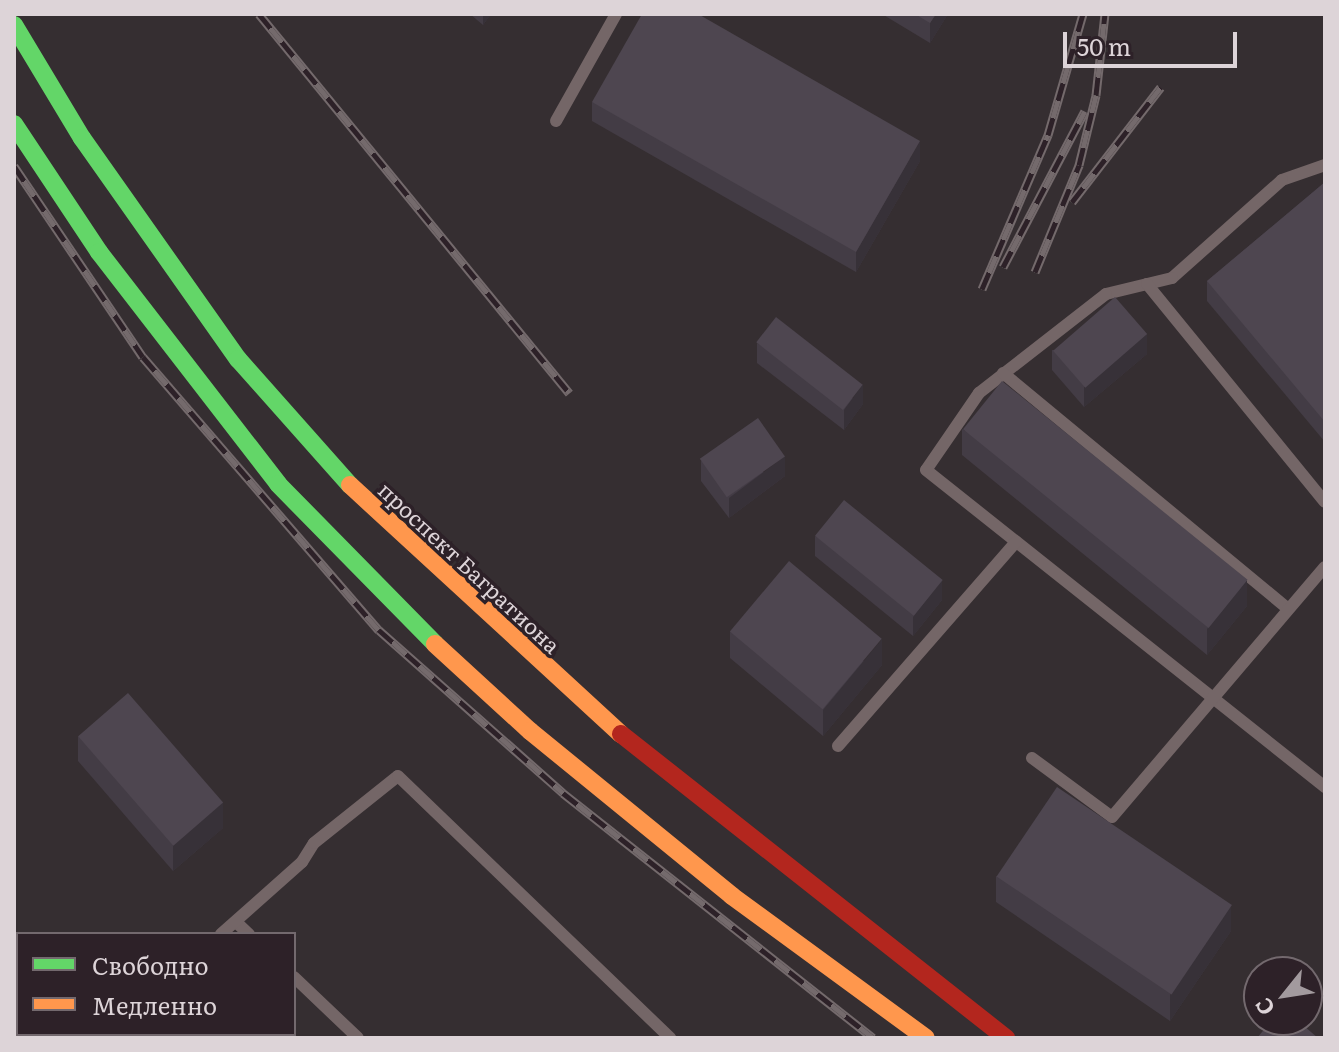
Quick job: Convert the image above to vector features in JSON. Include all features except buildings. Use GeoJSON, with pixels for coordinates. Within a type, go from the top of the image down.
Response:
{"type":"FeatureCollection","features":[{"type":"Feature","properties":{"kind":"main road","name":"проспект Багратиона"},"geometry":{"type":"LineString","coordinates":[[14,25],[82,138],[238,359],[358,494],[580,702],[1006,1038]]}},
{"type":"Feature","properties":{"kind":"main road"},"geometry":{"type":"LineString","coordinates":[[14,124],[99,252],[188,371],[278,484],[385,598],[542,741],[732,896],[926,1038]]}},
{"type":"Feature","properties":{"kind":"lane"},"geometry":{"type":"LineString","coordinates":[[556,121],[616,14]]}},
{"type":"Feature","properties":{"kind":"lane"},"geometry":{"type":"LineString","coordinates":[[1325,165],[1282,180],[1172,278],[1106,294],[979,393],[926,470],[1325,787]]}},
{"type":"Feature","properties":{"kind":"lane"},"geometry":{"type":"LineString","coordinates":[[1147,284],[1325,502]]}},
{"type":"Feature","properties":{"kind":"lane"},"geometry":{"type":"LineString","coordinates":[[1003,373],[1288,609]]}},
{"type":"Feature","properties":{"kind":"lane"},"geometry":{"type":"LineString","coordinates":[[838,746],[1016,542]]}},
{"type":"Feature","properties":{"kind":"lane"},"geometry":{"type":"LineString","coordinates":[[1032,758],[1112,817],[1211,697],[1325,567]]}},
{"type":"Feature","properties":{"kind":"lane"},"geometry":{"type":"LineString","coordinates":[[224,932],[302,862],[314,843],[398,776],[670,1038]]}},
{"type":"Feature","properties":{"kind":"lane"},"geometry":{"type":"LineString","coordinates":[[236,922],[247,932]]}},
{"type":"Feature","properties":{"kind":"lane"},"geometry":{"type":"LineString","coordinates":[[296,979],[358,1038]]}},
{"type":"Feature","properties":{"kind":"railway"},"geometry":{"type":"LineString","coordinates":[[259,14],[569,393]]}},
{"type":"Feature","properties":{"kind":"railway"},"geometry":{"type":"LineString","coordinates":[[982,289],[1048,135],[1083,14]]}},
{"type":"Feature","properties":{"kind":"railway"},"geometry":{"type":"LineString","coordinates":[[1035,272],[1079,165],[1096,95],[1105,14]]}},
{"type":"Feature","properties":{"kind":"railway"},"geometry":{"type":"LineString","coordinates":[[1072,202],[1161,87]]}},
{"type":"Feature","properties":{"kind":"railway"},"geometry":{"type":"LineString","coordinates":[[1003,267],[1085,111]]}},
{"type":"Feature","properties":{"kind":"railway"},"geometry":{"type":"LineString","coordinates":[[14,166],[143,357],[379,630],[563,793],[873,1038]]}},
{"type":"Feature","properties":{"kind":"traffic: fast"},"geometry":{"type":"LineString","coordinates":[[14,25],[82,138],[238,359],[350,485]]}},
{"type":"Feature","properties":{"kind":"traffic: fast"},"geometry":{"type":"LineString","coordinates":[[14,124],[99,252],[278,484],[435,644]]}},
{"type":"Feature","properties":{"kind":"traffic: slow"},"geometry":{"type":"LineString","coordinates":[[350,485],[621,734]]}},
{"type":"Feature","properties":{"kind":"traffic: slow"},"geometry":{"type":"LineString","coordinates":[[435,644],[530,731],[732,896],[926,1038]]}},
{"type":"Feature","properties":{"kind":"traffic: jam"},"geometry":{"type":"LineString","coordinates":[[621,734],[1006,1038]]}}]}
